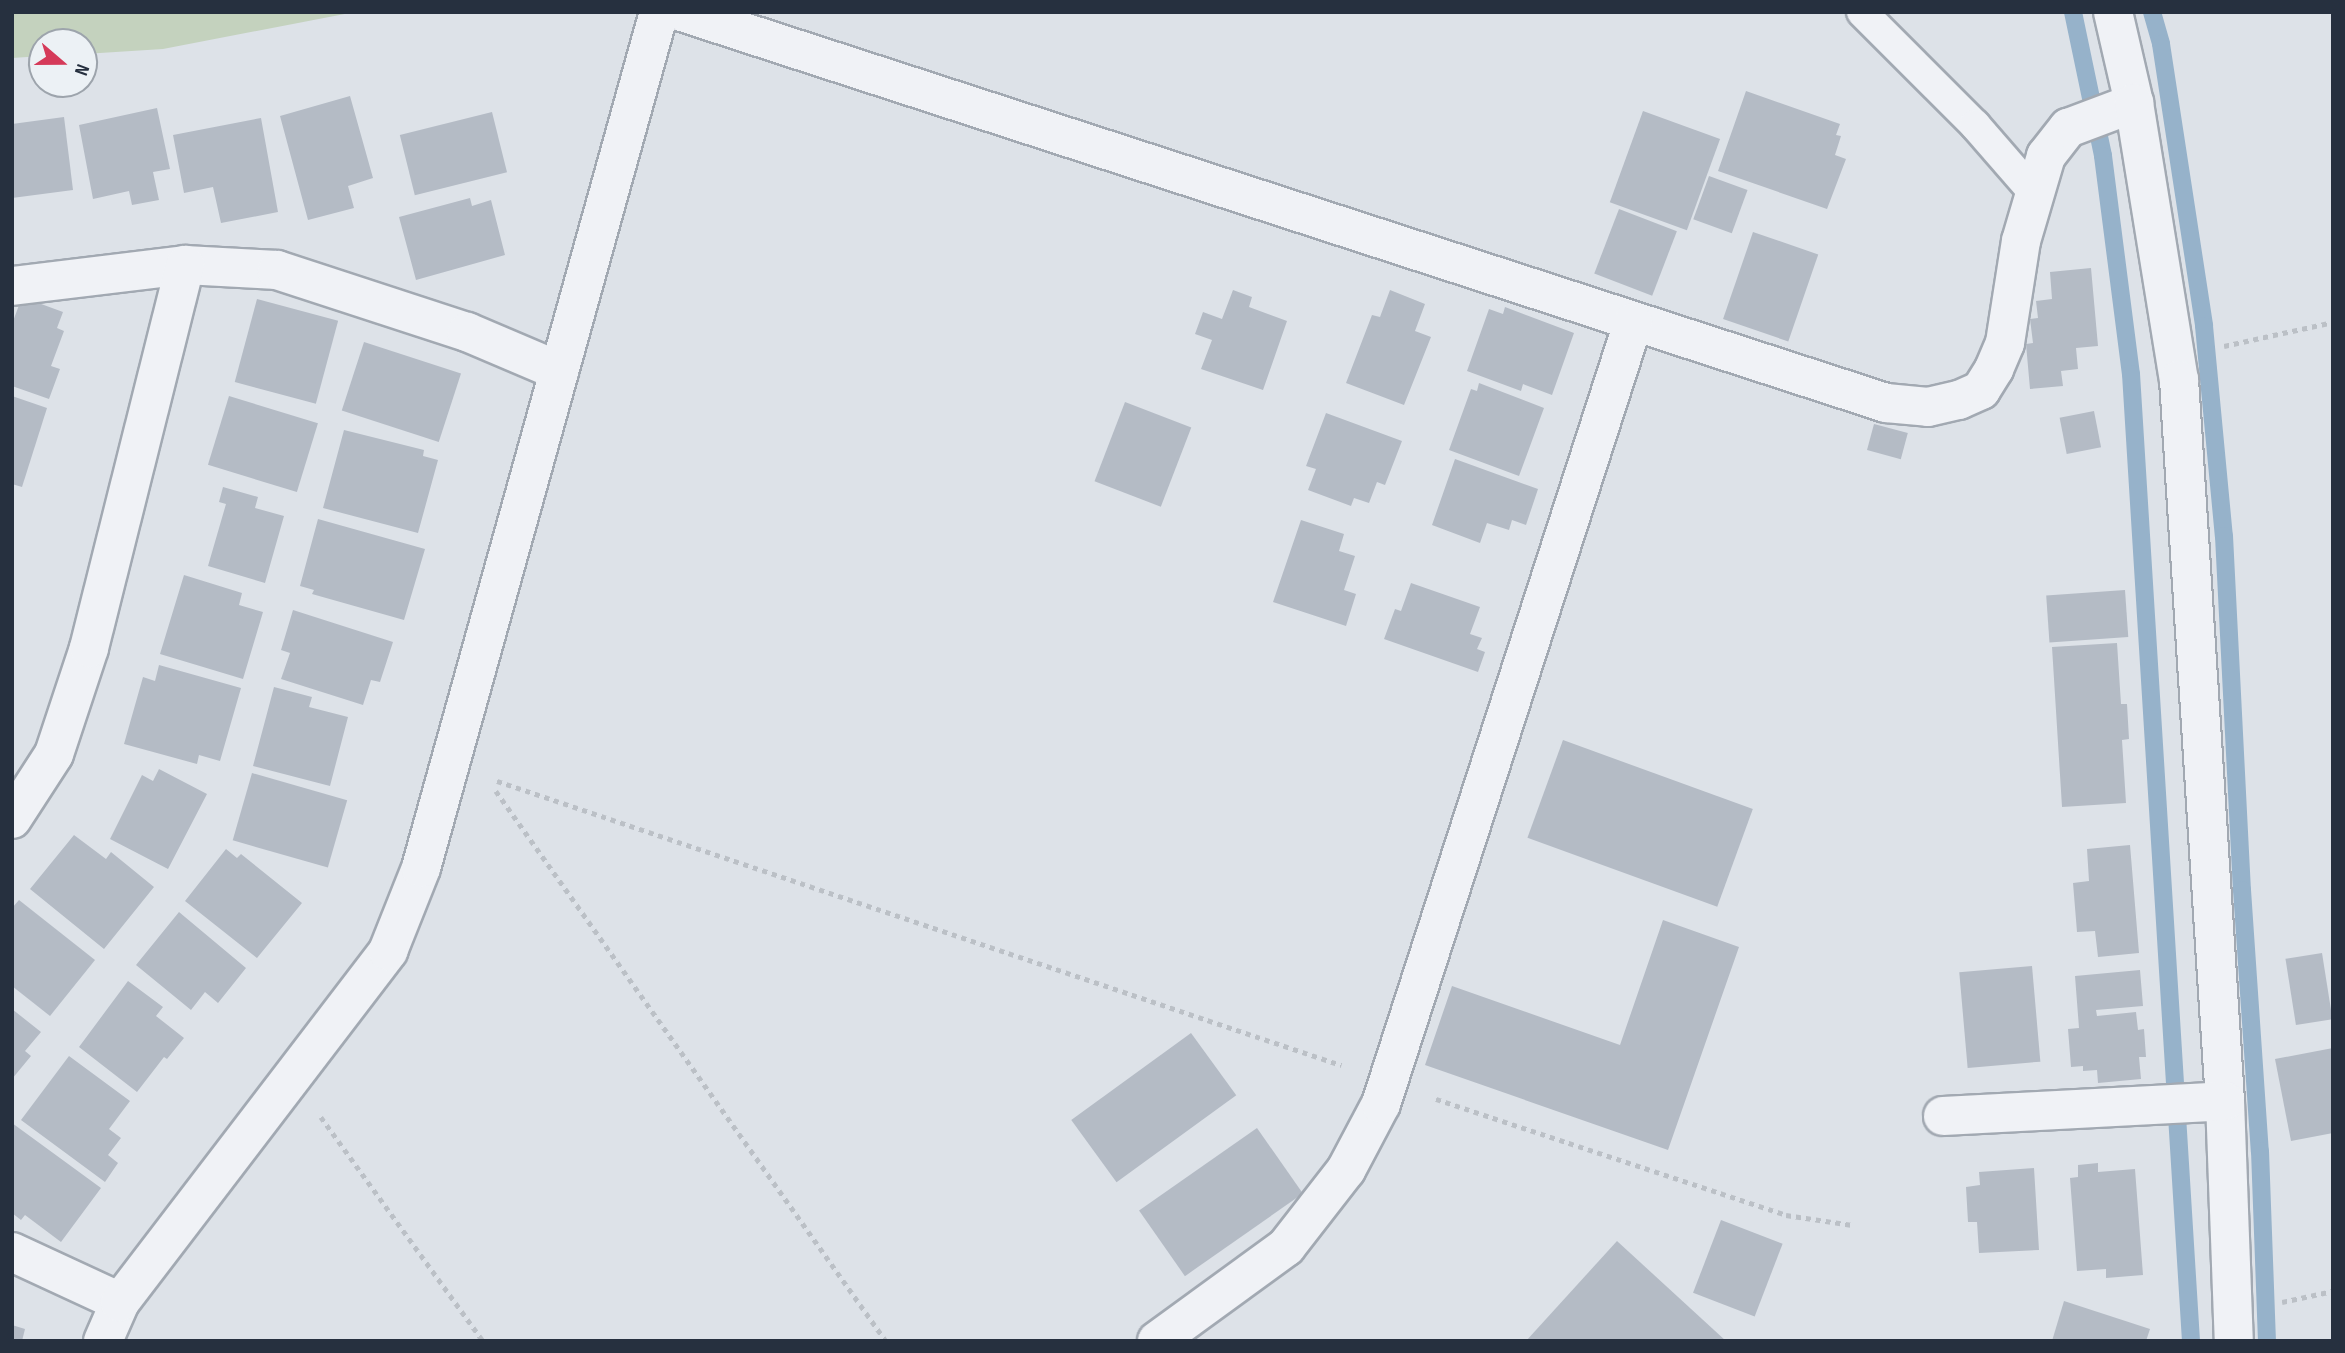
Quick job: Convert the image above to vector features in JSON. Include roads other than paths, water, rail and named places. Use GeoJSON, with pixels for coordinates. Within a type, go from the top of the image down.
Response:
{"type":"FeatureCollection","features":[{"type":"Feature","properties":{"kind":"street"},"geometry":{"type":"LineString","coordinates":[[103,1341],[120,1302],[388,951],[421,869],[659,12]]}},
{"type":"Feature","properties":{"kind":"street"},"geometry":{"type":"LineString","coordinates":[[682,12],[1633,323],[1886,403],[1928,407],[1959,400],[1981,390],[2005,343],[2021,241],[2046,156],[2068,128],[2121,107]]}},
{"type":"Feature","properties":{"kind":"street"},"geometry":{"type":"LineString","coordinates":[[2113,12],[2121,107],[2179,380],[2212,1101],[2234,1341]]}},
{"type":"Feature","properties":{"kind":"street"},"geometry":{"type":"LineString","coordinates":[[12,286],[185,265],[277,270],[467,331],[559,371]]}},
{"type":"Feature","properties":{"kind":"street"},"geometry":{"type":"LineString","coordinates":[[12,819],[54,754],[89,648],[185,265]]}},
{"type":"Feature","properties":{"kind":"street"},"geometry":{"type":"LineString","coordinates":[[1157,1341],[1286,1247],[1346,1170],[1381,1104],[1633,323]]}},
{"type":"Feature","properties":{"kind":"street"},"geometry":{"type":"LineString","coordinates":[[1943,1116],[2212,1101]]}},
{"type":"Feature","properties":{"kind":"street"},"geometry":{"type":"LineString","coordinates":[[12,1252],[120,1302]]}},
{"type":"Feature","properties":{"kind":"lane"},"geometry":{"type":"LineString","coordinates":[[1862,12],[1975,125],[2035,194]]}},
{"type":"Feature","properties":{"kind":"waterway"},"geometry":{"type":"LineString","coordinates":[[2073,12],[2103,156],[2131,374],[2191,1341]]}},
{"type":"Feature","properties":{"kind":"waterway"},"geometry":{"type":"LineString","coordinates":[[2152,12],[2161,44],[2204,326],[2224,536],[2242,890],[2260,1151],[2267,1341]]}}]}
